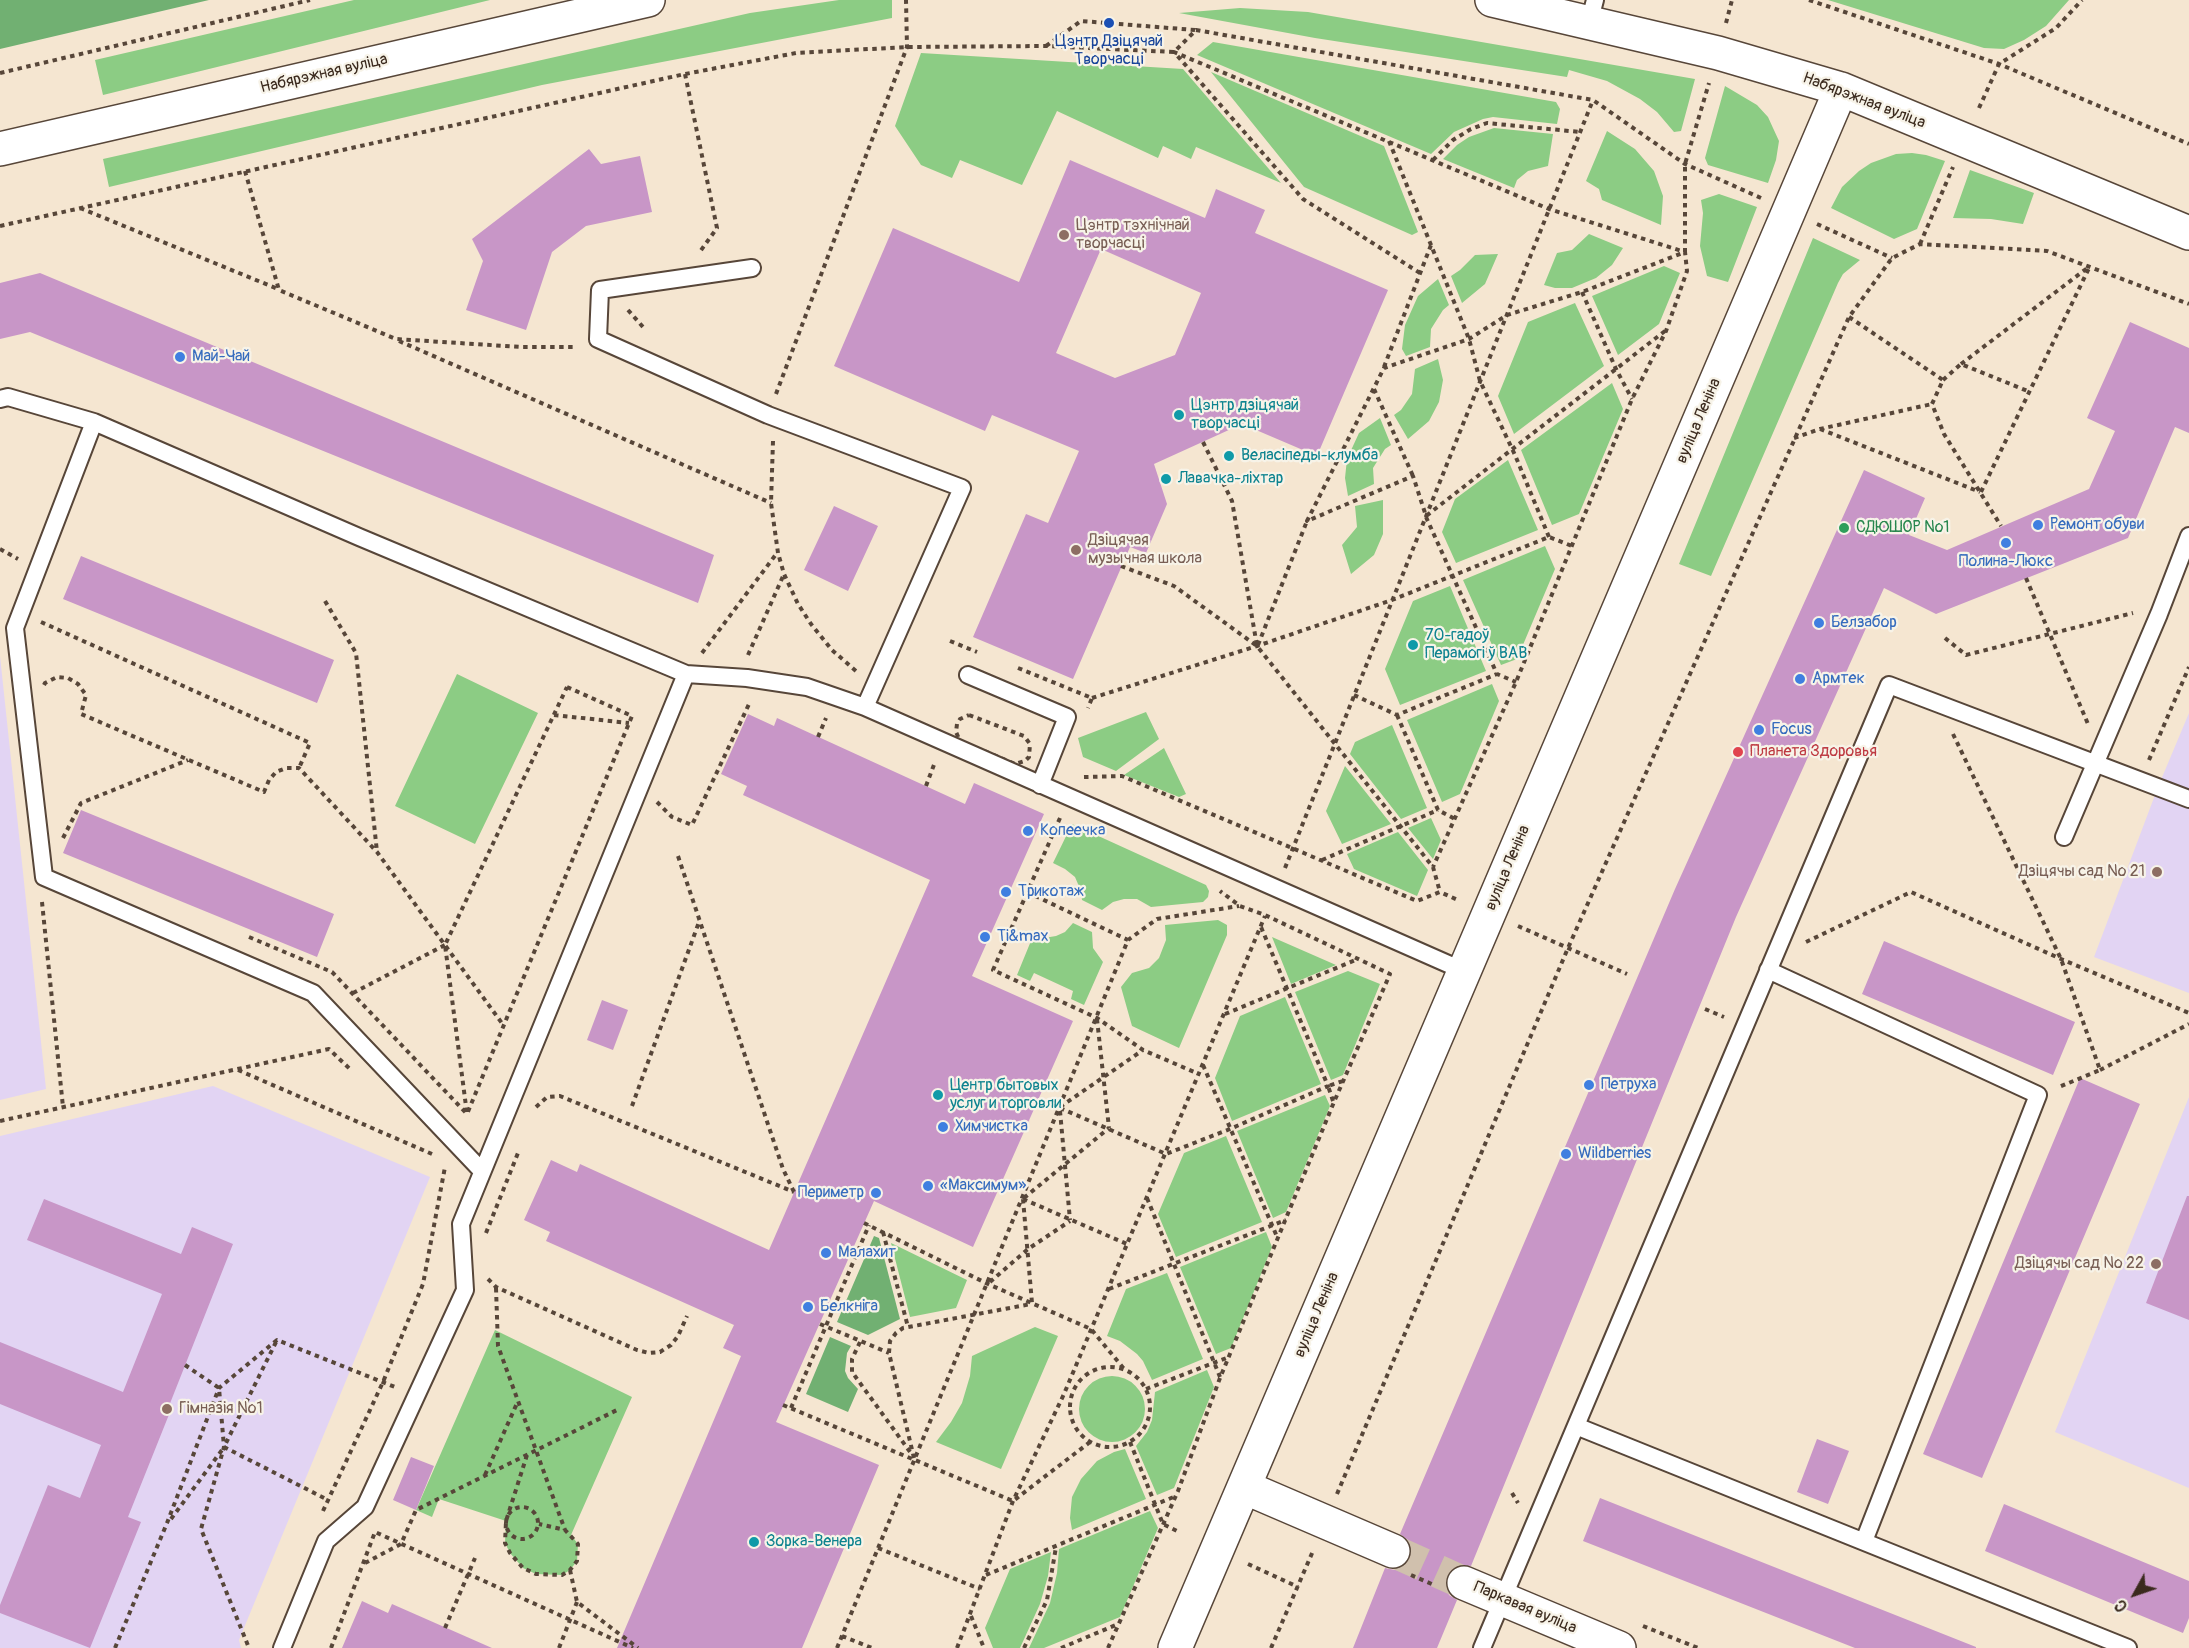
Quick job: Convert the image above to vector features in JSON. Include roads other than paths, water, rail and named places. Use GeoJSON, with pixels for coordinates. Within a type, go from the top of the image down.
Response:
{"type":"FeatureCollection","features":[{"type":"Feature","properties":{"kind":"main road","name":"Набярэжная вуліца"},"geometry":{"type":"LineString","coordinates":[[0,149],[648,0]]}},
{"type":"Feature","properties":{"kind":"main road","name":"Набярэжная вуліца"},"geometry":{"type":"LineString","coordinates":[[1492,0],[1592,12],[1841,88],[2189,233]]}},
{"type":"Feature","properties":{"kind":"main road","name":"вуліца Леніна"},"geometry":{"type":"LineString","coordinates":[[1175,1648],[1841,88]]}},
{"type":"Feature","properties":{"kind":"main road"},"geometry":{"type":"LineString","coordinates":[[1244,1487],[1393,1551]]}},
{"type":"Feature","properties":{"kind":"main road","name":"Паркавая вуліца"},"geometry":{"type":"LineString","coordinates":[[1464,1583],[1618,1648]]}},
{"type":"Feature","properties":{"kind":"lane"},"geometry":{"type":"LineString","coordinates":[[752,268],[600,290],[598,339],[770,423],[962,488],[864,707]]}},
{"type":"Feature","properties":{"kind":"lane"},"geometry":{"type":"LineString","coordinates":[[0,399],[8,397],[94,422],[359,537],[686,674],[747,678],[807,687],[864,707],[1464,972]]}},
{"type":"Feature","properties":{"kind":"lane"},"geometry":{"type":"LineString","coordinates":[[94,422],[16,625],[44,877],[313,993],[481,1170]]}},
{"type":"Feature","properties":{"kind":"lane"},"geometry":{"type":"LineString","coordinates":[[2064,837],[2159,614],[2189,536]]}},
{"type":"Feature","properties":{"kind":"lane"},"geometry":{"type":"LineString","coordinates":[[282,1648],[326,1540],[366,1507],[465,1290],[461,1224],[481,1170],[528,1062],[686,674]]}},
{"type":"Feature","properties":{"kind":"lane"},"geometry":{"type":"LineString","coordinates":[[968,675],[1067,717],[1040,785]]}},
{"type":"Feature","properties":{"kind":"lane"},"geometry":{"type":"LineString","coordinates":[[1482,1648],[1889,685],[1939,704],[2097,756],[2189,799]]}},
{"type":"Feature","properties":{"kind":"lane"},"geometry":{"type":"LineString","coordinates":[[1771,964],[2038,1095],[1864,1541]]}},
{"type":"Feature","properties":{"kind":"lane"},"geometry":{"type":"LineString","coordinates":[[1576,1426],[2128,1648]]}},
{"type":"Feature","properties":{"kind":"tunnel"},"geometry":{"type":"LineString","coordinates":[[1393,1551],[1464,1583]]}},
{"type":"Feature","properties":{"kind":"place","name":"Цэнтр Дзіцячай Творчасці"},"geometry":{"type":"Point","coordinates":[1109,23]}},
{"type":"Feature","properties":{"kind":"place","name":"Цэнтр тэхнічнай творчасці"},"geometry":{"type":"Point","coordinates":[1064,235]}},
{"type":"Feature","properties":{"kind":"place","name":"Май-Чай"},"geometry":{"type":"Point","coordinates":[180,357]}},
{"type":"Feature","properties":{"kind":"place","name":"Цэнтр дзіцячай творчасці"},"geometry":{"type":"Point","coordinates":[1179,415]}},
{"type":"Feature","properties":{"kind":"place","name":"Веласіпеды-клумба"},"geometry":{"type":"Point","coordinates":[1229,456]}},
{"type":"Feature","properties":{"kind":"place","name":"Лавачка-ліхтар"},"geometry":{"type":"Point","coordinates":[1166,479]}},
{"type":"Feature","properties":{"kind":"place","name":"Ремонт обуви"},"geometry":{"type":"Point","coordinates":[2038,525]}},
{"type":"Feature","properties":{"kind":"place","name":"СДЮШОР №1"},"geometry":{"type":"Point","coordinates":[1844,528]}},
{"type":"Feature","properties":{"kind":"place","name":"Полина-Люкс"},"geometry":{"type":"Point","coordinates":[2006,543]}},
{"type":"Feature","properties":{"kind":"place","name":"Дзіцячая музычная школа"},"geometry":{"type":"Point","coordinates":[1076,550]}},
{"type":"Feature","properties":{"kind":"place","name":"Белзабор"},"geometry":{"type":"Point","coordinates":[1819,623]}},
{"type":"Feature","properties":{"kind":"place","name":"70-гадоў Перамогі ў ВАВ"},"geometry":{"type":"Point","coordinates":[1413,645]}},
{"type":"Feature","properties":{"kind":"place","name":"Армтек"},"geometry":{"type":"Point","coordinates":[1800,679]}},
{"type":"Feature","properties":{"kind":"place","name":"Focus"},"geometry":{"type":"Point","coordinates":[1759,730]}},
{"type":"Feature","properties":{"kind":"place","name":"Планета Здоровья"},"geometry":{"type":"Point","coordinates":[1738,752]}},
{"type":"Feature","properties":{"kind":"place","name":"Копеечка"},"geometry":{"type":"Point","coordinates":[1028,831]}},
{"type":"Feature","properties":{"kind":"place","name":"Дзіцячы сад № 21"},"geometry":{"type":"Point","coordinates":[2157,872]}},
{"type":"Feature","properties":{"kind":"place","name":"Трикотаж"},"geometry":{"type":"Point","coordinates":[1006,892]}},
{"type":"Feature","properties":{"kind":"place","name":"Ti&max"},"geometry":{"type":"Point","coordinates":[985,937]}},
{"type":"Feature","properties":{"kind":"place","name":"Петруха"},"geometry":{"type":"Point","coordinates":[1589,1085]}},
{"type":"Feature","properties":{"kind":"place","name":"Центр бытовых услуг и торговли"},"geometry":{"type":"Point","coordinates":[938,1095]}},
{"type":"Feature","properties":{"kind":"place","name":"Химчистка"},"geometry":{"type":"Point","coordinates":[943,1127]}},
{"type":"Feature","properties":{"kind":"place","name":"Wildberries"},"geometry":{"type":"Point","coordinates":[1566,1154]}},
{"type":"Feature","properties":{"kind":"place","name":"«Максимум»"},"geometry":{"type":"Point","coordinates":[928,1186]}},
{"type":"Feature","properties":{"kind":"place","name":"Периметр"},"geometry":{"type":"Point","coordinates":[876,1193]}},
{"type":"Feature","properties":{"kind":"place","name":"Малахит"},"geometry":{"type":"Point","coordinates":[826,1253]}},
{"type":"Feature","properties":{"kind":"place","name":"Дзіцячы сад № 22"},"geometry":{"type":"Point","coordinates":[2156,1264]}},
{"type":"Feature","properties":{"kind":"place","name":"Белкніга"},"geometry":{"type":"Point","coordinates":[808,1307]}},
{"type":"Feature","properties":{"kind":"place","name":"Гімназія №1"},"geometry":{"type":"Point","coordinates":[167,1409]}},
{"type":"Feature","properties":{"kind":"place","name":"Зорка-Венера"},"geometry":{"type":"Point","coordinates":[754,1542]}}]}
